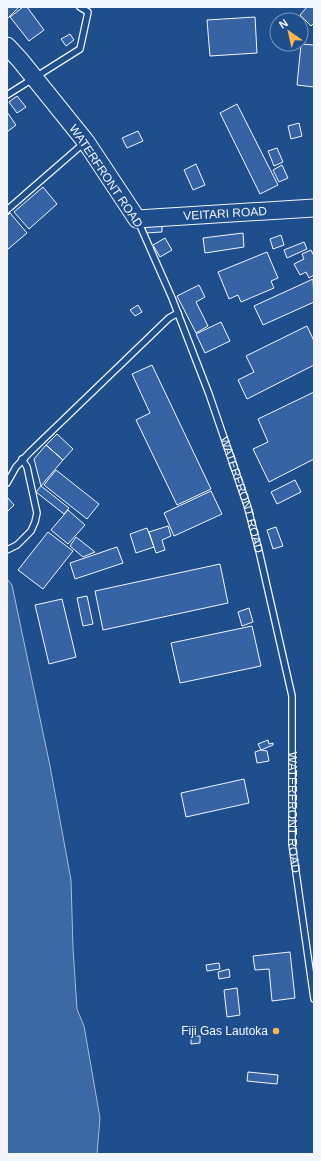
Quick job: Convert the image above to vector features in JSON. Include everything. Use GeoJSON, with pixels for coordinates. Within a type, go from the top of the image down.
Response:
{"type":"FeatureCollection","features":[{"type":"Feature","properties":{"kind":"main road","name":"WATERFRONT ROAD"},"geometry":{"type":"LineString","coordinates":[[7,46],[86,142],[137,219]]}},
{"type":"Feature","properties":{"kind":"main road","name":"VEITARI ROAD"},"geometry":{"type":"LineString","coordinates":[[137,219],[314,208]]}},
{"type":"Feature","properties":{"kind":"lane"},"geometry":{"type":"LineString","coordinates":[[7,95],[80,49],[88,12],[80,7]]}},
{"type":"Feature","properties":{"kind":"lane"},"geometry":{"type":"LineString","coordinates":[[7,210],[86,142]]}},
{"type":"Feature","properties":{"kind":"lane","name":"WATERFRONT ROAD"},"geometry":{"type":"LineString","coordinates":[[137,219],[172,298],[208,394],[247,505],[261,559],[292,696],[292,844],[314,999]]}},
{"type":"Feature","properties":{"kind":"lane"},"geometry":{"type":"LineString","coordinates":[[7,483],[22,459],[132,352],[169,318],[178,313]]}},
{"type":"Feature","properties":{"kind":"lane"},"geometry":{"type":"LineString","coordinates":[[7,550],[17,545],[31,531],[37,513],[27,468],[22,459]]}},
{"type":"Feature","properties":{"kind":"water"},"geometry":{"type":"Polygon","coordinates":[[[7,579],[12,585],[50,766],[71,880],[77,1009],[84,1026],[100,1118],[97,1154],[7,1154],[7,579]]]}},
{"type":"Feature","properties":{"kind":"building"},"geometry":{"type":"Polygon","coordinates":[[[7,7],[19,7],[7,19],[7,7]]]}},
{"type":"Feature","properties":{"kind":"building"},"geometry":{"type":"Polygon","coordinates":[[[23,7],[27,7],[44,30],[29,41],[10,17],[23,7]]]}},
{"type":"Feature","properties":{"kind":"building"},"geometry":{"type":"Polygon","coordinates":[[[307,7],[314,7],[314,23],[311,26],[309,24],[309,12],[303,12],[307,7]]]}},
{"type":"Feature","properties":{"kind":"building"},"geometry":{"type":"Polygon","coordinates":[[[255,17],[257,53],[210,56],[207,20],[255,17]]]}},
{"type":"Feature","properties":{"kind":"building"},"geometry":{"type":"Polygon","coordinates":[[[70,34],[74,40],[66,46],[61,39],[70,34]]]}},
{"type":"Feature","properties":{"kind":"building"},"geometry":{"type":"Polygon","coordinates":[[[309,45],[314,45],[314,87],[297,85],[300,52],[309,52],[309,45]]]}},
{"type":"Feature","properties":{"kind":"building"},"geometry":{"type":"Polygon","coordinates":[[[17,96],[26,107],[17,113],[9,102],[17,96]]]}},
{"type":"Feature","properties":{"kind":"building"},"geometry":{"type":"Polygon","coordinates":[[[237,104],[278,185],[260,194],[220,113],[237,104]]]}},
{"type":"Feature","properties":{"kind":"building"},"geometry":{"type":"Polygon","coordinates":[[[7,112],[16,125],[7,132],[7,112]]]}},
{"type":"Feature","properties":{"kind":"building"},"geometry":{"type":"Polygon","coordinates":[[[299,123],[302,136],[291,139],[288,126],[299,123]]]}},
{"type":"Feature","properties":{"kind":"building"},"geometry":{"type":"Polygon","coordinates":[[[138,131],[143,141],[127,148],[122,138],[138,131]]]}},
{"type":"Feature","properties":{"kind":"building"},"geometry":{"type":"Polygon","coordinates":[[[277,148],[283,162],[274,166],[268,151],[277,148]]]}},
{"type":"Feature","properties":{"kind":"building"},"geometry":{"type":"Polygon","coordinates":[[[196,164],[205,185],[193,190],[184,170],[196,164]]]}},
{"type":"Feature","properties":{"kind":"building"},"geometry":{"type":"Polygon","coordinates":[[[282,165],[288,178],[279,182],[273,170],[282,165]]]}},
{"type":"Feature","properties":{"kind":"building"},"geometry":{"type":"Polygon","coordinates":[[[43,187],[57,204],[29,229],[14,212],[43,187]]]}},
{"type":"Feature","properties":{"kind":"building"},"geometry":{"type":"Polygon","coordinates":[[[10,213],[27,233],[7,250],[7,216],[10,213]]]}},
{"type":"Feature","properties":{"kind":"building"},"geometry":{"type":"Polygon","coordinates":[[[162,226],[162,232],[146,233],[145,227],[162,226]]]}},
{"type":"Feature","properties":{"kind":"building"},"geometry":{"type":"Polygon","coordinates":[[[243,233],[244,247],[205,253],[203,238],[243,233]]]}},
{"type":"Feature","properties":{"kind":"building"},"geometry":{"type":"Polygon","coordinates":[[[281,235],[284,245],[273,249],[270,239],[281,235]]]}},
{"type":"Feature","properties":{"kind":"building"},"geometry":{"type":"Polygon","coordinates":[[[165,238],[172,250],[160,257],[153,245],[165,238]]]}},
{"type":"Feature","properties":{"kind":"building"},"geometry":{"type":"Polygon","coordinates":[[[304,242],[307,249],[287,258],[284,250],[304,242]]]}},
{"type":"Feature","properties":{"kind":"building"},"geometry":{"type":"Polygon","coordinates":[[[311,250],[314,256],[314,275],[309,278],[306,272],[300,275],[294,264],[304,259],[302,254],[311,250]]]}},
{"type":"Feature","properties":{"kind":"building"},"geometry":{"type":"Polygon","coordinates":[[[267,252],[278,278],[271,281],[274,288],[241,302],[238,295],[229,299],[218,272],[267,252]]]}},
{"type":"Feature","properties":{"kind":"building"},"geometry":{"type":"Polygon","coordinates":[[[313,279],[314,302],[263,325],[254,306],[313,279]]]}},
{"type":"Feature","properties":{"kind":"building"},"geometry":{"type":"Polygon","coordinates":[[[199,285],[205,297],[196,302],[208,326],[196,333],[177,296],[199,285]]]}},
{"type":"Feature","properties":{"kind":"building"},"geometry":{"type":"Polygon","coordinates":[[[138,305],[142,312],[135,316],[130,310],[138,305]]]}},
{"type":"Feature","properties":{"kind":"building"},"geometry":{"type":"Polygon","coordinates":[[[221,322],[230,341],[205,353],[196,334],[221,322]]]}},
{"type":"Feature","properties":{"kind":"building"},"geometry":{"type":"Polygon","coordinates":[[[307,326],[314,341],[314,365],[247,399],[238,380],[254,372],[246,356],[307,326]]]}},
{"type":"Feature","properties":{"kind":"building"},"geometry":{"type":"Polygon","coordinates":[[[152,365],[211,489],[177,505],[136,420],[150,413],[132,374],[152,365]]]}},
{"type":"Feature","properties":{"kind":"building"},"geometry":{"type":"Polygon","coordinates":[[[314,392],[314,459],[269,482],[253,449],[268,442],[258,419],[314,392]]]}},
{"type":"Feature","properties":{"kind":"building"},"geometry":{"type":"Polygon","coordinates":[[[57,434],[73,449],[63,460],[46,445],[57,434]]]}},
{"type":"Feature","properties":{"kind":"building"},"geometry":{"type":"Polygon","coordinates":[[[46,445],[63,460],[41,486],[34,459],[46,445]]]}},
{"type":"Feature","properties":{"kind":"building"},"geometry":{"type":"Polygon","coordinates":[[[56,470],[99,504],[87,519],[44,485],[56,470]]]}},
{"type":"Feature","properties":{"kind":"building"},"geometry":{"type":"Polygon","coordinates":[[[295,480],[301,492],[277,504],[271,492],[295,480]]]}},
{"type":"Feature","properties":{"kind":"building"},"geometry":{"type":"Polygon","coordinates":[[[41,486],[69,508],[64,514],[36,492],[41,486]]]}},
{"type":"Feature","properties":{"kind":"building"},"geometry":{"type":"Polygon","coordinates":[[[211,491],[222,514],[174,536],[164,513],[211,491]]]}},
{"type":"Feature","properties":{"kind":"building"},"geometry":{"type":"Polygon","coordinates":[[[7,497],[14,505],[7,512],[7,497]]]}},
{"type":"Feature","properties":{"kind":"building"},"geometry":{"type":"Polygon","coordinates":[[[68,510],[85,525],[68,544],[51,530],[68,510]]]}},
{"type":"Feature","properties":{"kind":"building"},"geometry":{"type":"Polygon","coordinates":[[[168,526],[171,536],[162,540],[165,550],[156,553],[149,532],[168,526]]]}},
{"type":"Feature","properties":{"kind":"building"},"geometry":{"type":"Polygon","coordinates":[[[276,527],[283,546],[273,549],[267,530],[276,527]]]}},
{"type":"Feature","properties":{"kind":"building"},"geometry":{"type":"Polygon","coordinates":[[[147,528],[154,547],[136,553],[130,534],[147,528]]]}},
{"type":"Feature","properties":{"kind":"building"},"geometry":{"type":"Polygon","coordinates":[[[48,532],[73,551],[43,589],[18,570],[48,532]]]}},
{"type":"Feature","properties":{"kind":"building"},"geometry":{"type":"Polygon","coordinates":[[[76,537],[95,552],[83,557],[70,546],[76,537]]]}},
{"type":"Feature","properties":{"kind":"building"},"geometry":{"type":"Polygon","coordinates":[[[117,547],[123,563],[75,579],[70,563],[117,547]]]}},
{"type":"Feature","properties":{"kind":"building"},"geometry":{"type":"Polygon","coordinates":[[[220,564],[228,603],[103,630],[95,591],[220,564]]]}},
{"type":"Feature","properties":{"kind":"building"},"geometry":{"type":"Polygon","coordinates":[[[87,596],[93,624],[83,626],[77,598],[87,596]]]}},
{"type":"Feature","properties":{"kind":"building"},"geometry":{"type":"Polygon","coordinates":[[[62,599],[76,657],[49,664],[35,605],[62,599]]]}},
{"type":"Feature","properties":{"kind":"building"},"geometry":{"type":"Polygon","coordinates":[[[249,608],[253,622],[242,626],[238,612],[249,608]]]}},
{"type":"Feature","properties":{"kind":"building"},"geometry":{"type":"Polygon","coordinates":[[[252,626],[261,666],[180,683],[171,643],[252,626]]]}},
{"type":"Feature","properties":{"kind":"building"},"geometry":{"type":"Polygon","coordinates":[[[268,740],[269,744],[273,743],[273,745],[261,750],[258,744],[268,740]]]}},
{"type":"Feature","properties":{"kind":"building"},"geometry":{"type":"Polygon","coordinates":[[[261,750],[267,751],[269,761],[257,763],[255,752],[261,750]]]}},
{"type":"Feature","properties":{"kind":"building"},"geometry":{"type":"Polygon","coordinates":[[[244,779],[249,803],[186,817],[181,793],[244,779]]]}},
{"type":"Feature","properties":{"kind":"building"},"geometry":{"type":"Polygon","coordinates":[[[290,952],[295,998],[272,1001],[269,969],[255,970],[253,956],[290,952]]]}},
{"type":"Feature","properties":{"kind":"building"},"geometry":{"type":"Polygon","coordinates":[[[219,963],[220,969],[207,971],[206,965],[219,963]]]}},
{"type":"Feature","properties":{"kind":"building"},"geometry":{"type":"Polygon","coordinates":[[[229,969],[230,977],[219,979],[218,972],[229,969]]]}},
{"type":"Feature","properties":{"kind":"building"},"geometry":{"type":"Polygon","coordinates":[[[237,988],[240,1015],[227,1017],[224,990],[237,988]]]}},
{"type":"Feature","properties":{"kind":"building"},"geometry":{"type":"Polygon","coordinates":[[[191,1036],[200,1036],[200,1043],[191,1044],[191,1036]]]}},
{"type":"Feature","properties":{"kind":"building"},"geometry":{"type":"Polygon","coordinates":[[[248,1072],[278,1075],[277,1084],[247,1081],[248,1072]]]}},
{"type":"Feature","properties":{"kind":"place","name":"Fiji Gas Lautoka"},"geometry":{"type":"Point","coordinates":[276,1031]}}]}
